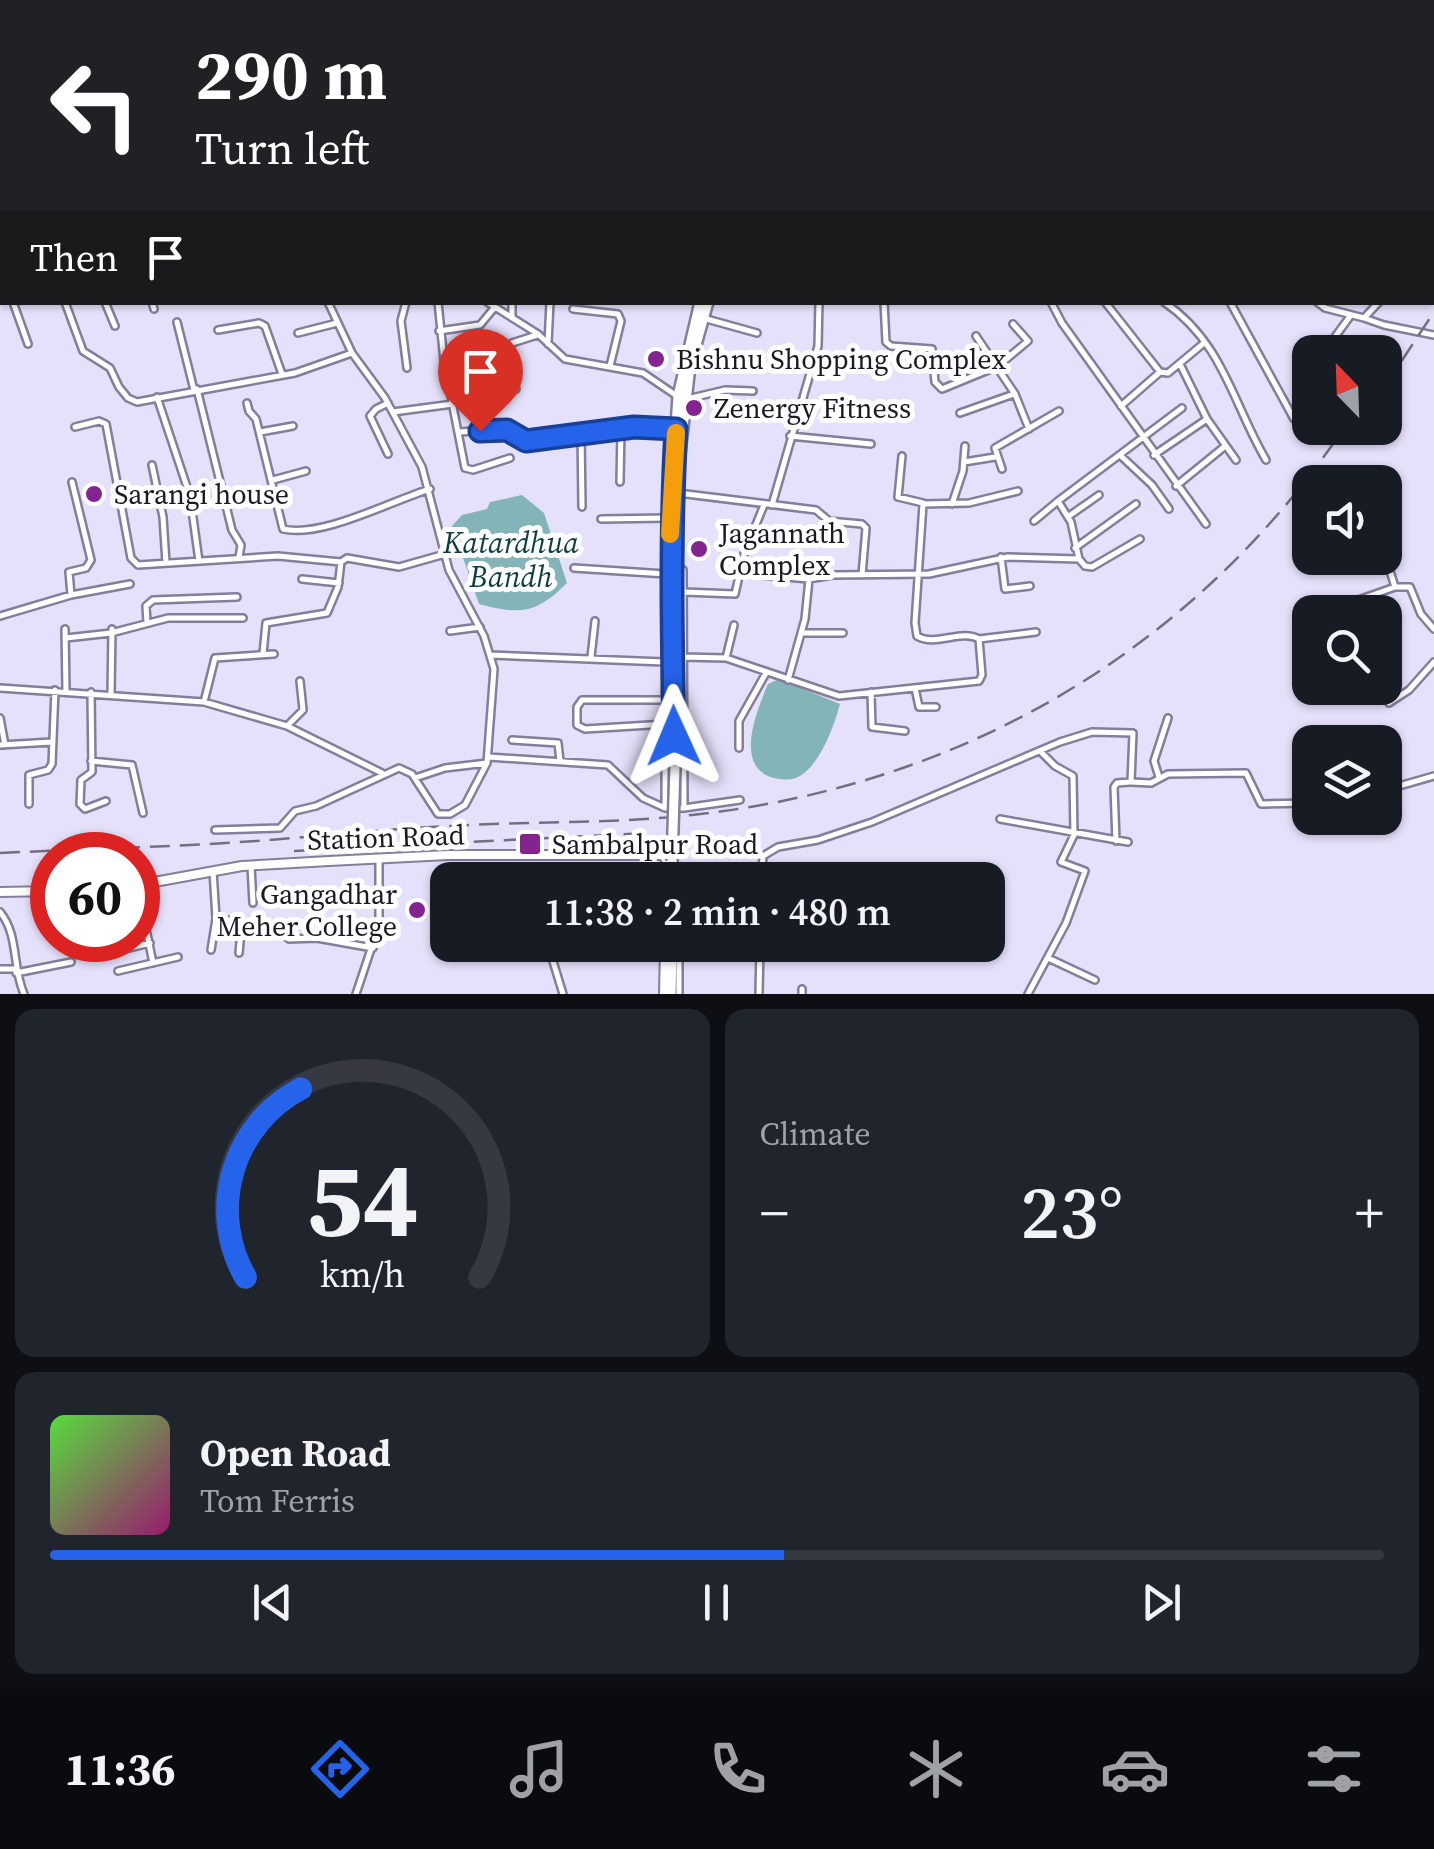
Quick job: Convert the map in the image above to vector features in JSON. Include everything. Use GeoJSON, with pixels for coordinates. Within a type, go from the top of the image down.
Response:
{"type":"FeatureCollection","features":[{"type":"Feature","properties":{"kind":"main road"},"geometry":{"type":"LineString","coordinates":[[673,543],[670,518],[676,429],[699,305]]}},
{"type":"Feature","properties":{"kind":"main road"},"geometry":{"type":"LineString","coordinates":[[674,862],[671,575],[681,398],[707,305]]}},
{"type":"Feature","properties":{"kind":"main road"},"geometry":{"type":"LineString","coordinates":[[673,962],[675,994]]}},
{"type":"Feature","properties":{"kind":"street"},"geometry":{"type":"LineString","coordinates":[[14,305],[28,344]]}},
{"type":"Feature","properties":{"kind":"street"},"geometry":{"type":"LineString","coordinates":[[66,305],[80,347],[110,368],[128,398],[137,402],[295,373],[352,353]]}},
{"type":"Feature","properties":{"kind":"street"},"geometry":{"type":"LineString","coordinates":[[106,305],[115,326]]}},
{"type":"Feature","properties":{"kind":"street"},"geometry":{"type":"LineString","coordinates":[[214,830],[280,828],[295,811],[328,801],[399,768],[414,778],[438,814],[450,814],[465,806],[488,760],[495,686],[491,656],[480,627],[453,580],[430,489],[393,412],[352,353],[329,305]]}},
{"type":"Feature","properties":{"kind":"street"},"geometry":{"type":"LineString","coordinates":[[405,305],[401,322],[407,368]]}},
{"type":"Feature","properties":{"kind":"street"},"geometry":{"type":"LineString","coordinates":[[438,305],[449,391],[468,470],[510,458]]}},
{"type":"Feature","properties":{"kind":"street"},"geometry":{"type":"LineString","coordinates":[[491,305],[538,334],[565,360],[643,373],[681,398],[726,390],[753,391]]}},
{"type":"Feature","properties":{"kind":"street"},"geometry":{"type":"LineString","coordinates":[[512,305],[512,318]]}},
{"type":"Feature","properties":{"kind":"street"},"geometry":{"type":"LineString","coordinates":[[548,344],[550,305]]}},
{"type":"Feature","properties":{"kind":"street"},"geometry":{"type":"LineString","coordinates":[[684,592],[732,596],[738,590],[739,573],[768,504],[818,346],[819,305]]}},
{"type":"Feature","properties":{"kind":"street"},"geometry":{"type":"LineString","coordinates":[[884,305],[888,345],[932,349],[937,386],[946,389],[998,366],[1029,343],[1013,324]]}},
{"type":"Feature","properties":{"kind":"street"},"geometry":{"type":"LineString","coordinates":[[1052,305],[1062,324],[1206,524]]}},
{"type":"Feature","properties":{"kind":"street"},"geometry":{"type":"LineString","coordinates":[[1107,305],[1160,372]]}},
{"type":"Feature","properties":{"kind":"street"},"geometry":{"type":"LineString","coordinates":[[1167,305],[1225,370],[1246,424],[1266,460]]}},
{"type":"Feature","properties":{"kind":"street"},"geometry":{"type":"LineString","coordinates":[[1232,305],[1292,415]]}},
{"type":"Feature","properties":{"kind":"street"},"geometry":{"type":"LineString","coordinates":[[1326,305],[1384,325],[1434,335]]}},
{"type":"Feature","properties":{"kind":"street"},"geometry":{"type":"LineString","coordinates":[[1364,318],[1375,305]]}},
{"type":"Feature","properties":{"kind":"street"},"geometry":{"type":"LineString","coordinates":[[439,331],[480,325],[495,308]]}},
{"type":"Feature","properties":{"kind":"street"},"geometry":{"type":"LineString","coordinates":[[573,310],[618,314],[610,366]]}},
{"type":"Feature","properties":{"kind":"street"},"geometry":{"type":"LineString","coordinates":[[1336,335],[1351,315]]}},
{"type":"Feature","properties":{"kind":"street"},"geometry":{"type":"LineString","coordinates":[[703,318],[757,333]]}},
{"type":"Feature","properties":{"kind":"street"},"geometry":{"type":"LineString","coordinates":[[177,322],[228,516],[241,545],[239,557]]}},
{"type":"Feature","properties":{"kind":"street"},"geometry":{"type":"LineString","coordinates":[[298,334],[337,323]]}},
{"type":"Feature","properties":{"kind":"street"},"geometry":{"type":"LineString","coordinates":[[218,330],[265,326],[282,374]]}},
{"type":"Feature","properties":{"kind":"street"},"geometry":{"type":"LineString","coordinates":[[512,343],[538,334]]}},
{"type":"Feature","properties":{"kind":"street"},"geometry":{"type":"LineString","coordinates":[[976,336],[1015,394],[1029,428]]}},
{"type":"Feature","properties":{"kind":"street"},"geometry":{"type":"LineString","coordinates":[[1121,406],[1160,372],[1168,372],[1204,343]]}},
{"type":"Feature","properties":{"kind":"street"},"geometry":{"type":"LineString","coordinates":[[1180,364],[1207,418],[1236,460]]}},
{"type":"Feature","properties":{"kind":"street"},"geometry":{"type":"LineString","coordinates":[[449,391],[516,389]]}},
{"type":"Feature","properties":{"kind":"street"},"geometry":{"type":"LineString","coordinates":[[960,413],[1015,394]]}},
{"type":"Feature","properties":{"kind":"street"},"geometry":{"type":"LineString","coordinates":[[157,398],[190,496],[198,561]]}},
{"type":"Feature","properties":{"kind":"street"},"geometry":{"type":"LineString","coordinates":[[248,403],[273,480],[280,523],[288,531],[329,525],[430,489]]}},
{"type":"Feature","properties":{"kind":"street"},"geometry":{"type":"LineString","coordinates":[[388,403],[370,416],[388,454]]}},
{"type":"Feature","properties":{"kind":"street"},"geometry":{"type":"LineString","coordinates":[[393,412],[453,404]]}},
{"type":"Feature","properties":{"kind":"street"},"geometry":{"type":"LineString","coordinates":[[1034,521],[1182,408]]}},
{"type":"Feature","properties":{"kind":"street"},"geometry":{"type":"LineString","coordinates":[[1002,468],[995,448],[1059,411]]}},
{"type":"Feature","properties":{"kind":"street"},"geometry":{"type":"LineString","coordinates":[[1154,455],[1207,418]]}},
{"type":"Feature","properties":{"kind":"street"},"geometry":{"type":"LineString","coordinates":[[75,427],[99,421],[106,424],[133,563],[278,556],[341,562],[347,558],[409,566],[444,554]]}},
{"type":"Feature","properties":{"kind":"street"},"geometry":{"type":"LineString","coordinates":[[260,432],[293,426]]}},
{"type":"Feature","properties":{"kind":"street"},"geometry":{"type":"LineString","coordinates":[[459,432],[502,429],[526,441],[581,432],[676,429]]}},
{"type":"Feature","properties":{"kind":"street"},"geometry":{"type":"LineString","coordinates":[[620,482],[621,429]]}},
{"type":"Feature","properties":{"kind":"street"},"geometry":{"type":"LineString","coordinates":[[581,432],[582,507]]}},
{"type":"Feature","properties":{"kind":"street"},"geometry":{"type":"LineString","coordinates":[[790,436],[871,444]]}},
{"type":"Feature","properties":{"kind":"street"},"geometry":{"type":"LineString","coordinates":[[952,504],[965,446]]}},
{"type":"Feature","properties":{"kind":"street"},"geometry":{"type":"LineString","coordinates":[[1176,486],[1224,446]]}},
{"type":"Feature","properties":{"kind":"street"},"geometry":{"type":"LineString","coordinates":[[902,456],[898,497],[923,504],[952,504],[1018,491]]}},
{"type":"Feature","properties":{"kind":"street"},"geometry":{"type":"LineString","coordinates":[[964,462],[996,456]]}},
{"type":"Feature","properties":{"kind":"street"},"geometry":{"type":"LineString","coordinates":[[1121,456],[1152,485],[1169,509]]}},
{"type":"Feature","properties":{"kind":"street"},"geometry":{"type":"LineString","coordinates":[[152,465],[163,517],[166,563]]}},
{"type":"Feature","properties":{"kind":"street"},"geometry":{"type":"LineString","coordinates":[[273,480],[306,471]]}},
{"type":"Feature","properties":{"kind":"street"},"geometry":{"type":"LineString","coordinates":[[71,595],[69,572],[86,568],[91,560],[72,482]]}},
{"type":"Feature","properties":{"kind":"street"},"geometry":{"type":"LineString","coordinates":[[678,493],[816,510],[830,521],[864,525],[862,575]]}},
{"type":"Feature","properties":{"kind":"street"},"geometry":{"type":"LineString","coordinates":[[1069,516],[1099,494]]}},
{"type":"Feature","properties":{"kind":"street"},"geometry":{"type":"LineString","coordinates":[[1058,501],[1069,516],[1075,548],[1086,566],[1092,567],[1140,539]]}},
{"type":"Feature","properties":{"kind":"street"},"geometry":{"type":"LineString","coordinates":[[923,504],[915,623],[920,640],[972,635],[980,639],[1036,632]]}},
{"type":"Feature","properties":{"kind":"street"},"geometry":{"type":"LineString","coordinates":[[1075,548],[1136,504]]}},
{"type":"Feature","properties":{"kind":"street"},"geometry":{"type":"LineString","coordinates":[[601,519],[670,518]]}},
{"type":"Feature","properties":{"kind":"street"},"geometry":{"type":"LineString","coordinates":[[739,573],[809,579],[919,574],[1001,558],[1079,559]]}},
{"type":"Feature","properties":{"kind":"street"},"geometry":{"type":"LineString","coordinates":[[1001,558],[1005,589],[1030,586]]}},
{"type":"Feature","properties":{"kind":"street"},"geometry":{"type":"LineString","coordinates":[[263,654],[266,624],[327,613],[341,562]]}},
{"type":"Feature","properties":{"kind":"street"},"geometry":{"type":"LineString","coordinates":[[574,568],[671,575],[683,570],[684,808]]}},
{"type":"Feature","properties":{"kind":"street"},"geometry":{"type":"LineString","coordinates":[[665,808],[664,662],[671,575]]}},
{"type":"Feature","properties":{"kind":"street"},"geometry":{"type":"LineString","coordinates":[[1391,575],[1395,587]]}},
{"type":"Feature","properties":{"kind":"street"},"geometry":{"type":"LineString","coordinates":[[302,579],[338,583]]}},
{"type":"Feature","properties":{"kind":"street"},"geometry":{"type":"LineString","coordinates":[[788,680],[809,579]]}},
{"type":"Feature","properties":{"kind":"street"},"geometry":{"type":"LineString","coordinates":[[0,616],[71,595],[130,584]]}},
{"type":"Feature","properties":{"kind":"street"},"geometry":{"type":"LineString","coordinates":[[1372,595],[1395,587],[1410,587],[1434,629]]}},
{"type":"Feature","properties":{"kind":"street"},"geometry":{"type":"LineString","coordinates":[[147,623],[146,606],[153,600],[237,598]]}},
{"type":"Feature","properties":{"kind":"street"},"geometry":{"type":"LineString","coordinates":[[66,638],[168,618],[243,618]]}},
{"type":"Feature","properties":{"kind":"street"},"geometry":{"type":"LineString","coordinates":[[591,657],[595,620]]}},
{"type":"Feature","properties":{"kind":"street"},"geometry":{"type":"LineString","coordinates":[[726,658],[734,625]]}},
{"type":"Feature","properties":{"kind":"street"},"geometry":{"type":"LineString","coordinates":[[450,631],[480,627]]}},
{"type":"Feature","properties":{"kind":"street"},"geometry":{"type":"LineString","coordinates":[[65,630],[66,691]]}},
{"type":"Feature","properties":{"kind":"street"},"geometry":{"type":"LineString","coordinates":[[111,631],[111,694]]}},
{"type":"Feature","properties":{"kind":"street"},"geometry":{"type":"LineString","coordinates":[[800,633],[844,633]]}},
{"type":"Feature","properties":{"kind":"street"},"geometry":{"type":"LineString","coordinates":[[683,657],[726,658],[839,696],[979,680],[980,639]]}},
{"type":"Feature","properties":{"kind":"street"},"geometry":{"type":"LineString","coordinates":[[204,702],[215,658],[274,654]]}},
{"type":"Feature","properties":{"kind":"street"},"geometry":{"type":"LineString","coordinates":[[491,656],[664,662]]}},
{"type":"Feature","properties":{"kind":"street"},"geometry":{"type":"LineString","coordinates":[[1402,694],[1434,662]]}},
{"type":"Feature","properties":{"kind":"street"},"geometry":{"type":"LineString","coordinates":[[739,748],[739,721],[766,672]]}},
{"type":"Feature","properties":{"kind":"street"},"geometry":{"type":"LineString","coordinates":[[287,726],[303,710],[300,681]]}},
{"type":"Feature","properties":{"kind":"street"},"geometry":{"type":"LineString","coordinates":[[0,688],[204,702],[287,726],[382,773]]}},
{"type":"Feature","properties":{"kind":"street"},"geometry":{"type":"LineString","coordinates":[[915,688],[919,707],[936,706]]}},
{"type":"Feature","properties":{"kind":"street"},"geometry":{"type":"LineString","coordinates":[[29,804],[29,775],[51,768],[55,690]]}},
{"type":"Feature","properties":{"kind":"street"},"geometry":{"type":"LineString","coordinates":[[91,692],[91,775],[80,784],[80,807],[85,809],[106,801]]}},
{"type":"Feature","properties":{"kind":"street"},"geometry":{"type":"LineString","coordinates":[[871,692],[872,727],[905,731]]}},
{"type":"Feature","properties":{"kind":"street"},"geometry":{"type":"LineString","coordinates":[[665,700],[582,700],[576,706],[577,724],[585,729],[666,724]]}},
{"type":"Feature","properties":{"kind":"street"},"geometry":{"type":"LineString","coordinates":[[0,718],[3,745],[52,742]]}},
{"type":"Feature","properties":{"kind":"street"},"geometry":{"type":"LineString","coordinates":[[1160,776],[1154,762],[1168,718]]}},
{"type":"Feature","properties":{"kind":"street"},"geometry":{"type":"LineString","coordinates":[[762,862],[763,856],[778,847],[818,840],[872,822],[1092,732],[1132,732],[1131,782]]}},
{"type":"Feature","properties":{"kind":"street"},"geometry":{"type":"LineString","coordinates":[[512,740],[558,743],[560,761]]}},
{"type":"Feature","properties":{"kind":"street"},"geometry":{"type":"LineString","coordinates":[[1028,994],[1066,923],[1085,871],[1062,862],[1074,835],[1073,776],[1040,752]]}},
{"type":"Feature","properties":{"kind":"street"},"geometry":{"type":"LineString","coordinates":[[414,778],[488,760],[560,761],[608,766],[643,798],[665,808],[740,800]]}},
{"type":"Feature","properties":{"kind":"street"},"geometry":{"type":"LineString","coordinates":[[91,762],[132,765],[143,813]]}},
{"type":"Feature","properties":{"kind":"street"},"geometry":{"type":"LineString","coordinates":[[1116,841],[1117,783],[1151,782],[1160,776],[1246,773],[1261,804],[1292,803]]}},
{"type":"Feature","properties":{"kind":"street"},"geometry":{"type":"LineString","coordinates":[[1402,785],[1434,776]]}},
{"type":"Feature","properties":{"kind":"street"},"geometry":{"type":"LineString","coordinates":[[1000,820],[1128,842]]}},
{"type":"Feature","properties":{"kind":"street","name":"Station Road"},"geometry":{"type":"LineString","coordinates":[[160,882],[251,866],[448,855],[664,856],[667,862]]}},
{"type":"Feature","properties":{"kind":"street"},"geometry":{"type":"LineString","coordinates":[[356,994],[380,909],[379,860]]}},
{"type":"Feature","properties":{"kind":"street"},"geometry":{"type":"LineString","coordinates":[[251,866],[254,903]]}},
{"type":"Feature","properties":{"kind":"street"},"geometry":{"type":"LineString","coordinates":[[211,950],[216,918],[213,871]]}},
{"type":"Feature","properties":{"kind":"street"},"geometry":{"type":"LineString","coordinates":[[0,892],[30,891]]}},
{"type":"Feature","properties":{"kind":"street"},"geometry":{"type":"LineString","coordinates":[[2,915],[12,933],[16,971],[24,994]]}},
{"type":"Feature","properties":{"kind":"street"},"geometry":{"type":"LineString","coordinates":[[216,918],[282,931],[290,939],[317,938],[372,948]]}},
{"type":"Feature","properties":{"kind":"street"},"geometry":{"type":"LineString","coordinates":[[239,953],[242,921]]}},
{"type":"Feature","properties":{"kind":"street"},"geometry":{"type":"LineString","coordinates":[[160,960],[178,956]]}},
{"type":"Feature","properties":{"kind":"street"},"geometry":{"type":"LineString","coordinates":[[1048,958],[1095,980]]}},
{"type":"Feature","properties":{"kind":"street"},"geometry":{"type":"LineString","coordinates":[[0,969],[16,971],[71,962]]}},
{"type":"Feature","properties":{"kind":"street"},"geometry":{"type":"LineString","coordinates":[[118,971],[153,962]]}},
{"type":"Feature","properties":{"kind":"street"},"geometry":{"type":"LineString","coordinates":[[554,962],[564,994]]}},
{"type":"Feature","properties":{"kind":"street"},"geometry":{"type":"LineString","coordinates":[[664,994],[669,962]]}},
{"type":"Feature","properties":{"kind":"street"},"geometry":{"type":"LineString","coordinates":[[759,994],[760,962]]}},
{"type":"Feature","properties":{"kind":"water","name":"Katardhua Bandh"},"geometry":{"type":"Polygon","coordinates":[[[522,495],[544,513],[567,583],[546,601],[527,609],[506,610],[479,604],[452,526],[462,515],[487,509],[490,502],[522,495]]]}},
{"type":"Feature","properties":{"kind":"water"},"geometry":{"type":"Polygon","coordinates":[[[779,679],[840,704],[830,734],[813,764],[798,777],[787,779],[768,776],[758,769],[751,747],[755,720],[768,684],[779,679]]]}},
{"type":"Feature","properties":{"kind":"railway"},"geometry":{"type":"LineString","coordinates":[[1402,360],[1434,312]]}},
{"type":"Feature","properties":{"kind":"railway"},"geometry":{"type":"LineString","coordinates":[[0,853],[224,843],[451,826],[662,818],[791,799],[886,774],[977,739],[1062,694],[1142,641],[1216,578],[1284,507],[1331,445]]}},
{"type":"Feature","properties":{"kind":"railway"},"geometry":{"type":"LineString","coordinates":[[294,851],[648,833]]}},
{"type":"Feature","properties":{"kind":"slow traffic"},"geometry":{"type":"LineString","coordinates":[[670,534],[676,433]]}},
{"type":"Feature","properties":{"kind":"place","name":"Bishnu Shopping Complex"},"geometry":{"type":"Point","coordinates":[656,359]}},
{"type":"Feature","properties":{"kind":"place","name":"Zenergy Fitness"},"geometry":{"type":"Point","coordinates":[694,408]}},
{"type":"Feature","properties":{"kind":"place","name":"Sarangi house"},"geometry":{"type":"Point","coordinates":[94,494]}},
{"type":"Feature","properties":{"kind":"place","name":"Jagannath Complex"},"geometry":{"type":"Point","coordinates":[699,549]}},
{"type":"Feature","properties":{"kind":"place","name":"Sambalpur Road"},"geometry":{"type":"Point","coordinates":[530,844]}},
{"type":"Feature","properties":{"kind":"place","name":"Gangadhar Meher College"},"geometry":{"type":"Point","coordinates":[417,910]}},
{"type":"Feature","properties":{"kind":"route"},"geometry":{"type":"LineString","coordinates":[[480,431],[507,430],[526,441],[634,427],[676,429],[670,531],[674,568],[674,736]]}}]}
